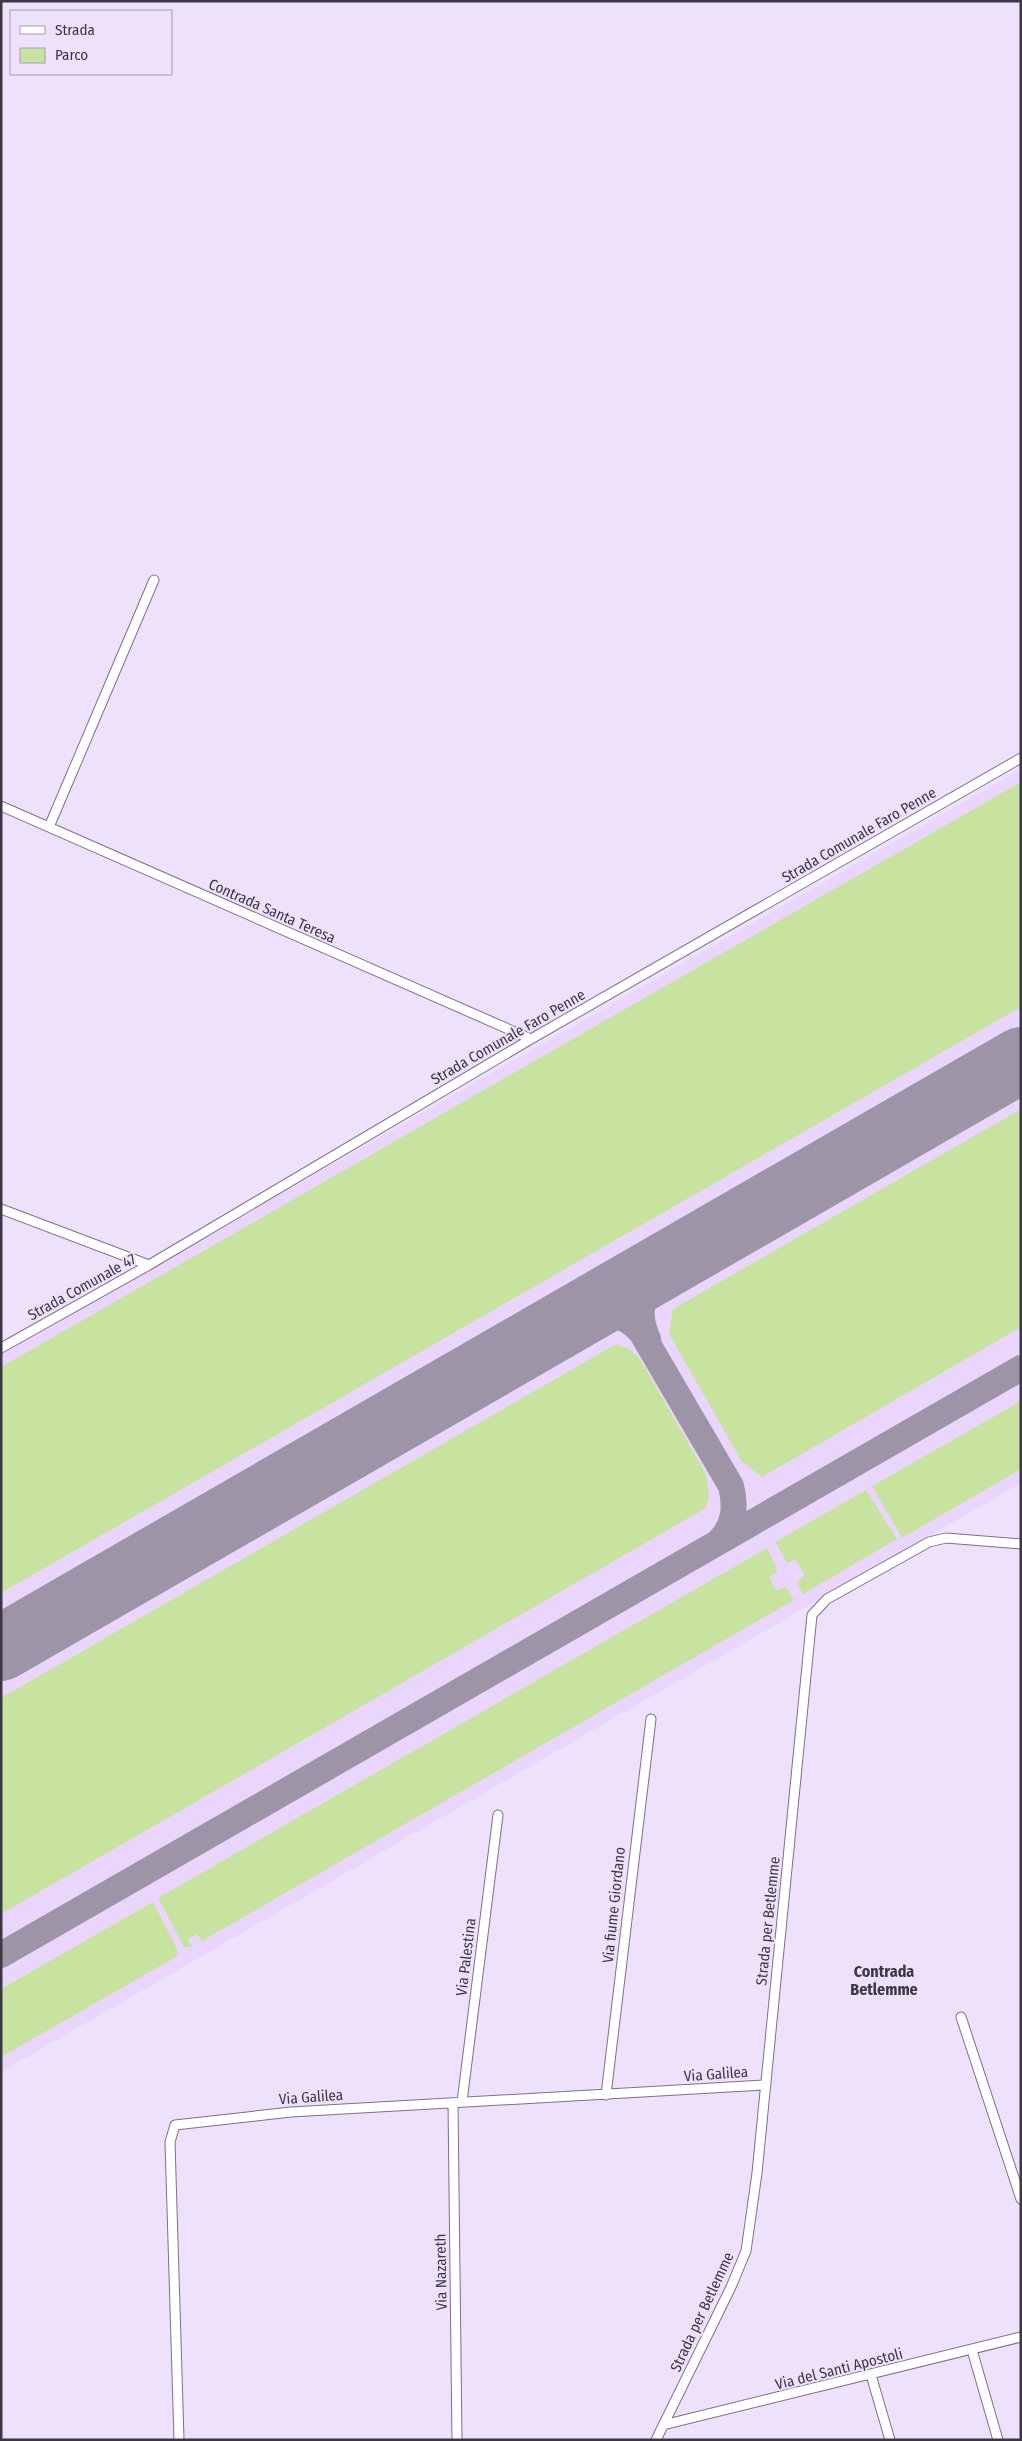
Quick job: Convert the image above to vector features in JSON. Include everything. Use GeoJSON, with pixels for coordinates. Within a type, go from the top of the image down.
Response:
{"type":"FeatureCollection","features":[{"type":"Feature","properties":{"kind":"street"},"geometry":{"type":"LineString","coordinates":[[49,827],[154,580]]}},
{"type":"Feature","properties":{"kind":"street","name":"Strada Comunale Faro Penne"},"geometry":{"type":"LineString","coordinates":[[149,1265],[531,1039],[1021,758]]}},
{"type":"Feature","properties":{"kind":"street","name":"Contrada Santa Teresa"},"geometry":{"type":"LineString","coordinates":[[1,806],[531,1039]]}},
{"type":"Feature","properties":{"kind":"street"},"geometry":{"type":"LineString","coordinates":[[1,1209],[149,1265]]}},
{"type":"Feature","properties":{"kind":"street","name":"Strada Comunale 47"},"geometry":{"type":"LineString","coordinates":[[1,1348],[149,1265]]}},
{"type":"Feature","properties":{"kind":"street","name":"Strada per Betlemme"},"geometry":{"type":"LineString","coordinates":[[656,2440],[746,2251],[757,2174],[812,1615],[827,1599],[929,1542],[946,1538],[1021,1544]]}},
{"type":"Feature","properties":{"kind":"street","name":"Via fiume Giordano"},"geometry":{"type":"LineString","coordinates":[[606,2095],[651,1719]]}},
{"type":"Feature","properties":{"kind":"street","name":"Via Palestina"},"geometry":{"type":"LineString","coordinates":[[457,2103],[498,1815]]}},
{"type":"Feature","properties":{"kind":"street"},"geometry":{"type":"LineString","coordinates":[[961,2017],[1021,2199]]}},
{"type":"Feature","properties":{"kind":"street","name":"Via Galilea"},"geometry":{"type":"LineString","coordinates":[[179,2440],[170,2142],[174,2125],[291,2112],[766,2085]]}},
{"type":"Feature","properties":{"kind":"street","name":"Via Nazareth"},"geometry":{"type":"LineString","coordinates":[[457,2103],[457,2440]]}},
{"type":"Feature","properties":{"kind":"street","name":"Via del Santi Apostoli"},"geometry":{"type":"LineString","coordinates":[[663,2425],[1021,2337]]}},
{"type":"Feature","properties":{"kind":"street"},"geometry":{"type":"LineString","coordinates":[[972,2350],[998,2440]]}},
{"type":"Feature","properties":{"kind":"street"},"geometry":{"type":"LineString","coordinates":[[871,2375],[890,2440]]}},
{"type":"Feature","properties":{"kind":"shaded area"},"geometry":{"type":"Polygon","coordinates":[[[1021,769],[1021,1483],[1,2072],[1,1355],[1021,769]]]}},
{"type":"Feature","properties":{"kind":"green space"},"geometry":{"type":"Polygon","coordinates":[[[1021,782],[1021,1007],[1,1593],[1,1367],[1021,782]]]}},
{"type":"Feature","properties":{"kind":"green space"},"geometry":{"type":"Polygon","coordinates":[[[1021,1109],[1021,1327],[762,1477],[742,1462],[669,1334],[673,1309],[1021,1109]]]}},
{"type":"Feature","properties":{"kind":"green space"},"geometry":{"type":"Polygon","coordinates":[[[616,1344],[629,1349],[640,1359],[706,1474],[709,1497],[706,1508],[1,1914],[1,1698],[616,1344]]]}},
{"type":"Feature","properties":{"kind":"green space"},"geometry":{"type":"Polygon","coordinates":[[[1021,1401],[1021,1469],[902,1538],[872,1486],[1021,1401]]]}},
{"type":"Feature","properties":{"kind":"green space"},"geometry":{"type":"Polygon","coordinates":[[[866,1490],[897,1539],[803,1594],[797,1583],[804,1574],[796,1560],[787,1563],[775,1542],[866,1490]]]}},
{"type":"Feature","properties":{"kind":"green space"},"geometry":{"type":"Polygon","coordinates":[[[767,1548],[777,1568],[776,1573],[769,1577],[776,1590],[786,1587],[794,1600],[202,1941],[197,1934],[188,1939],[192,1947],[184,1947],[158,1898],[767,1548]]]}},
{"type":"Feature","properties":{"kind":"green space"},"geometry":{"type":"Polygon","coordinates":[[[153,1902],[178,1951],[176,1957],[1,2057],[1,1989],[153,1902]]]}},
{"type":"Feature","properties":{"kind":"taxiway"},"geometry":{"type":"LineString","coordinates":[[648,1339],[641,1313],[643,1302],[653,1284],[680,1257]]}},
{"type":"Feature","properties":{"kind":"taxiway"},"geometry":{"type":"LineString","coordinates":[[562,1325],[603,1314],[622,1318],[632,1323],[641,1332],[731,1486],[733,1515],[728,1529],[719,1541]]}},
{"type":"Feature","properties":{"kind":"taxiway"},"geometry":{"type":"LineString","coordinates":[[1,1955],[1021,1368]]}},
{"type":"Feature","properties":{"kind":"runway"},"geometry":{"type":"LineString","coordinates":[[1,1648],[1021,1060]]}},
{"type":"Feature","properties":{"kind":"district","name":"Contrada Betlemme"},"geometry":{"type":"Point","coordinates":[884,1980]}}]}
